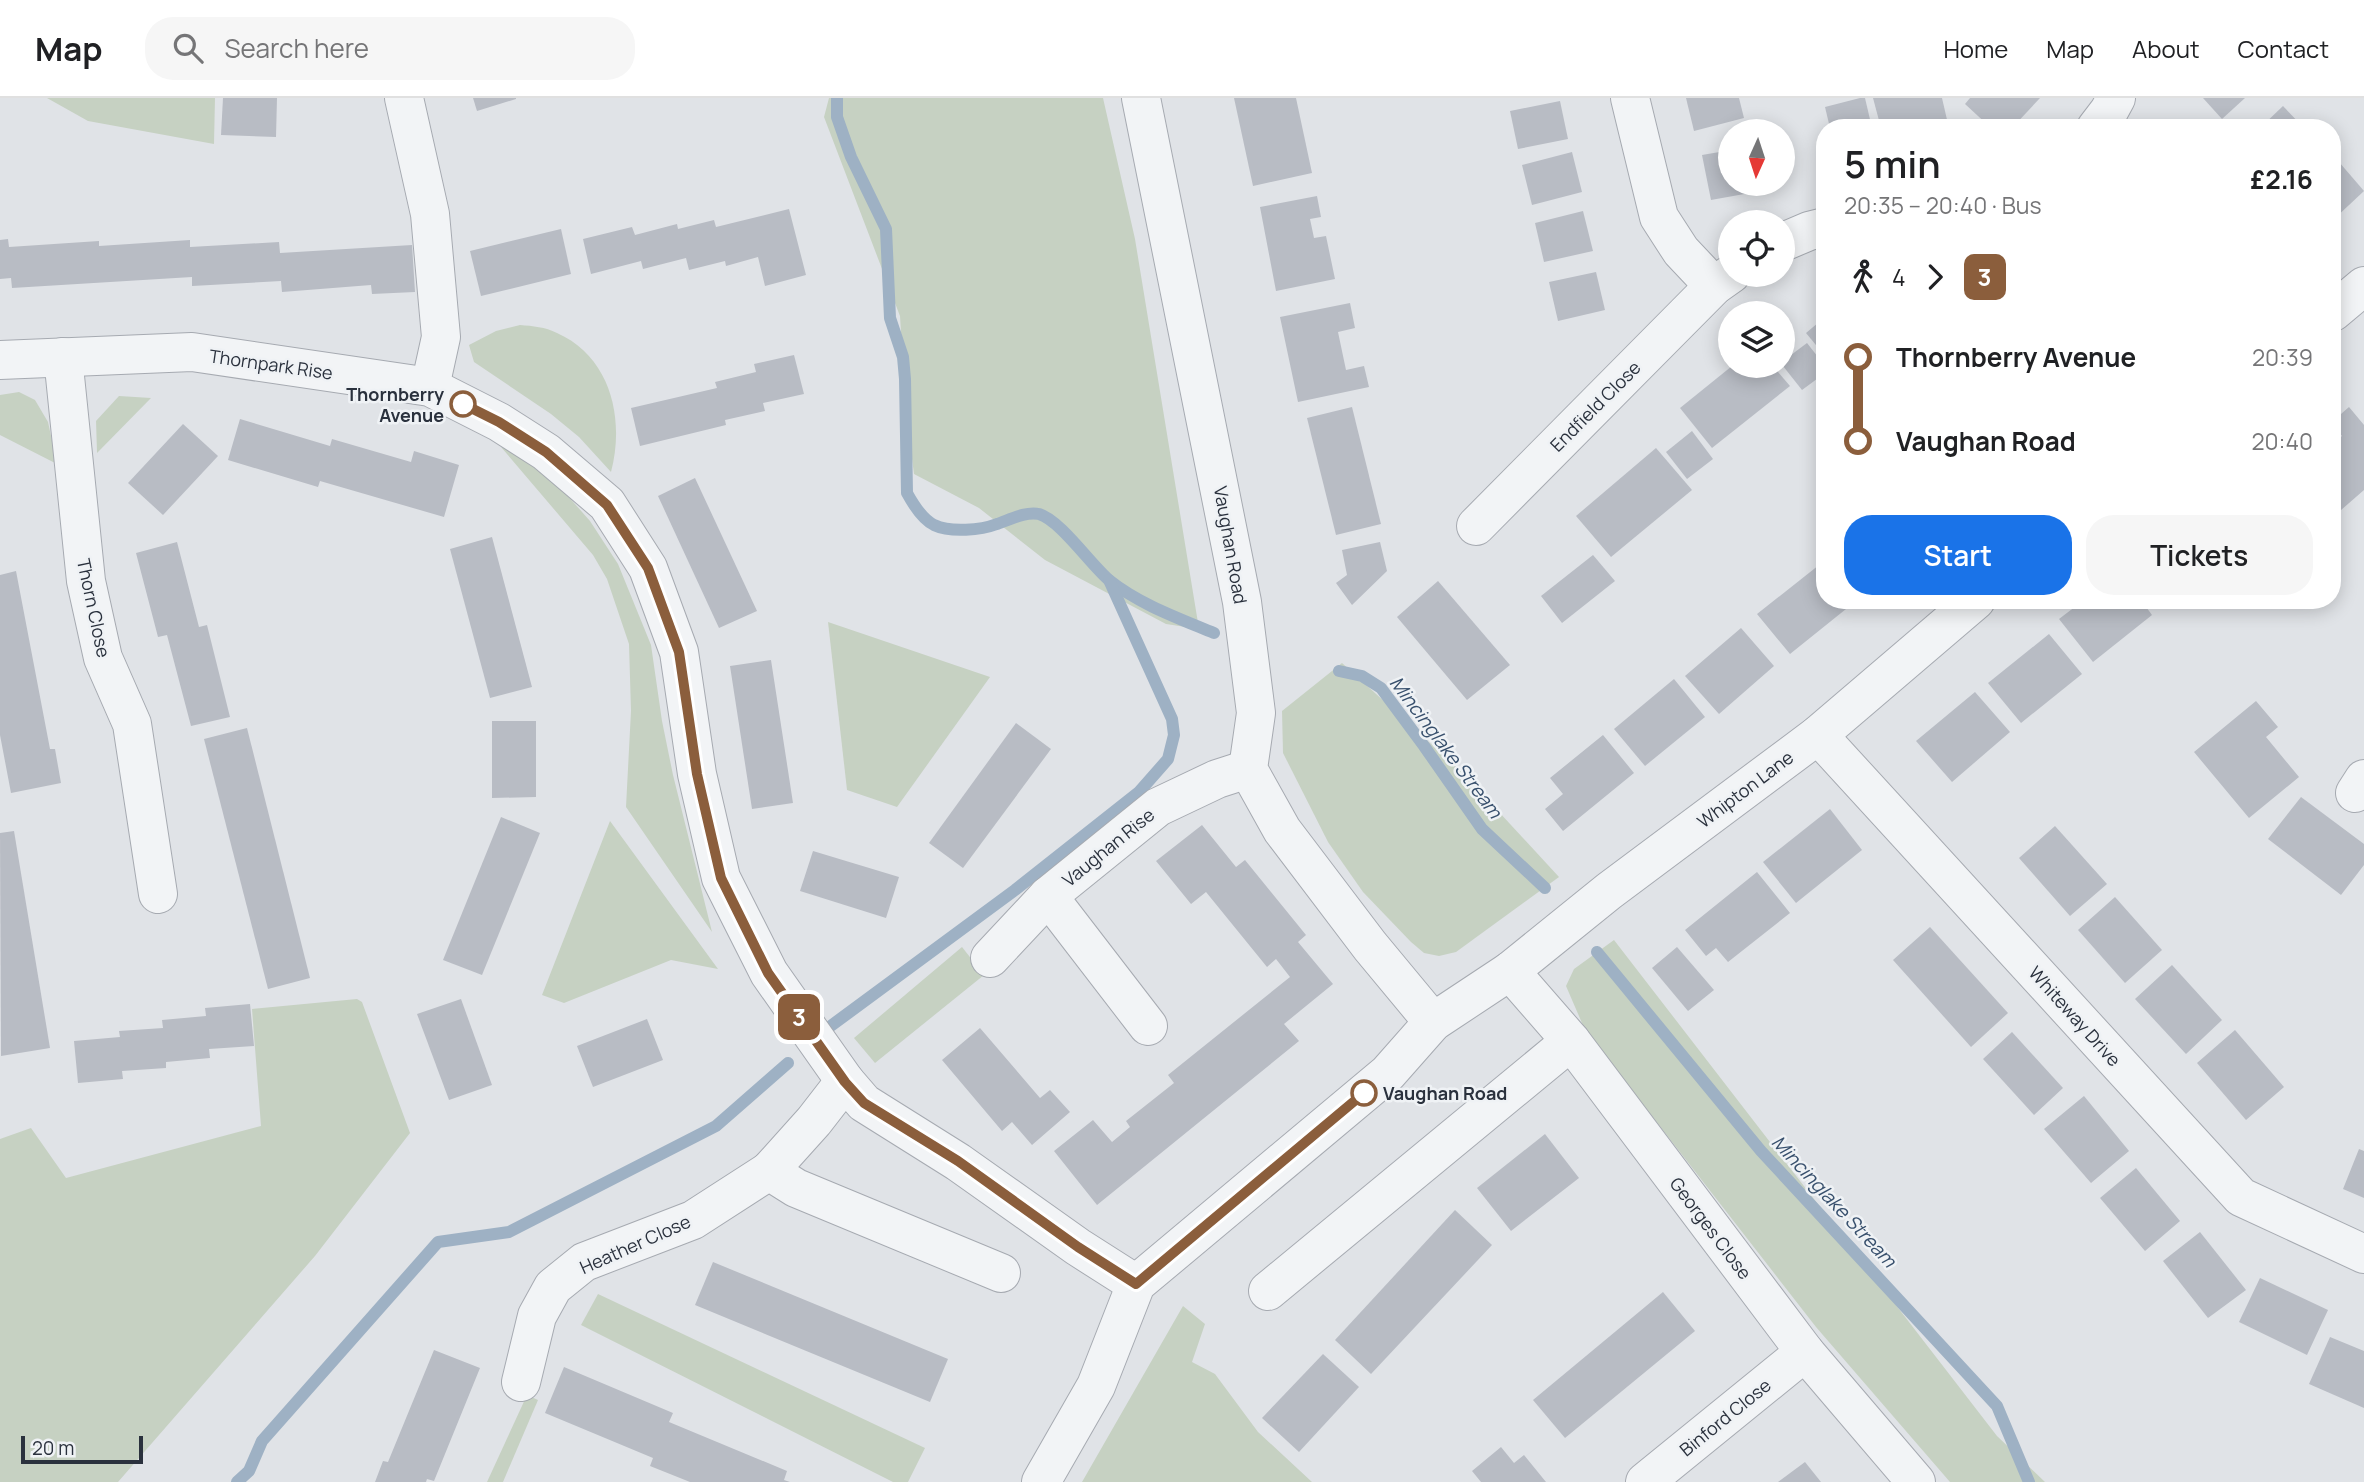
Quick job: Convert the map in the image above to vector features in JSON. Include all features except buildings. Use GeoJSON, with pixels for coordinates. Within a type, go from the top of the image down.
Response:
{"type":"FeatureCollection","features":[{"type":"Feature","properties":{"kind":"street"},"geometry":{"type":"LineString","coordinates":[[404,98],[430,214],[440,324],[441,337],[430,387]]}},
{"type":"Feature","properties":{"kind":"street","name":"Vaughan Road"},"geometry":{"type":"LineString","coordinates":[[1142,98],[1242,602],[1256,713],[1248,769]]}},
{"type":"Feature","properties":{"kind":"street","name":"Endfield Close"},"geometry":{"type":"LineString","coordinates":[[1630,98],[1659,217],[1681,251],[1718,277]]}},
{"type":"Feature","properties":{"kind":"street"},"geometry":{"type":"LineString","coordinates":[[2103,119],[2116,98]]}},
{"type":"Feature","properties":{"kind":"street"},"geometry":{"type":"LineString","coordinates":[[1795,237],[1816,229]]}},
{"type":"Feature","properties":{"kind":"street","name":"Endfield Close"},"geometry":{"type":"LineString","coordinates":[[1476,526],[1718,284]]}},
{"type":"Feature","properties":{"kind":"street"},"geometry":{"type":"LineString","coordinates":[[2341,305],[2364,286]]}},
{"type":"Feature","properties":{"kind":"street","name":"Thornpark Rise"},"geometry":{"type":"LineString","coordinates":[[0,360],[192,352],[430,387],[499,422],[546,452],[607,505],[648,568],[679,652],[697,774],[721,878],[768,973],[845,1082],[864,1103],[958,1161],[1078,1247],[1136,1284]]}},
{"type":"Feature","properties":{"kind":"street","name":"Thorn Close"},"geometry":{"type":"LineString","coordinates":[[63,357],[86,580],[103,658],[132,724],[158,894]]}},
{"type":"Feature","properties":{"kind":"street","name":"Whipton Lane"},"geometry":{"type":"LineString","coordinates":[[1510,971],[1609,891],[1818,734],[1965,609]]}},
{"type":"Feature","properties":{"kind":"street","name":"Whiteway Drive"},"geometry":{"type":"LineString","coordinates":[[1818,734],[2242,1198],[2364,1254]]}},
{"type":"Feature","properties":{"kind":"street"},"geometry":{"type":"LineString","coordinates":[[1248,769],[1282,830],[1370,946],[1433,1022]]}},
{"type":"Feature","properties":{"kind":"street","name":"Vaughan Rise"},"geometry":{"type":"LineString","coordinates":[[990,958],[1048,896],[1158,807],[1217,779],[1248,769]]}},
{"type":"Feature","properties":{"kind":"street"},"geometry":{"type":"LineString","coordinates":[[1048,896],[1148,1026]]}},
{"type":"Feature","properties":{"kind":"street"},"geometry":{"type":"LineString","coordinates":[[1041,1482],[1096,1386],[1136,1284],[1388,1073],[1433,1022],[1510,971]]}},
{"type":"Feature","properties":{"kind":"street","name":"Georges Close"},"geometry":{"type":"LineString","coordinates":[[1510,971],[1571,1041],[1805,1352],[1916,1482]]}},
{"type":"Feature","properties":{"kind":"street"},"geometry":{"type":"LineString","coordinates":[[1268,1291],[1571,1041]]}},
{"type":"Feature","properties":{"kind":"street","name":"Heather Close"},"geometry":{"type":"LineString","coordinates":[[521,1382],[537,1316],[553,1287],[584,1262],[693,1220],[769,1171],[845,1082]]}},
{"type":"Feature","properties":{"kind":"street"},"geometry":{"type":"LineString","coordinates":[[769,1171],[796,1188],[1001,1273]]}},
{"type":"Feature","properties":{"kind":"street","name":"Binford Close"},"geometry":{"type":"LineString","coordinates":[[1645,1482],[1805,1352]]}},
{"type":"Feature","properties":{"kind":"green space"},"geometry":{"type":"Polygon","coordinates":[[[47,98],[215,98],[214,144],[88,121],[47,98]]]}},
{"type":"Feature","properties":{"kind":"green space"},"geometry":{"type":"Polygon","coordinates":[[[829,98],[1103,98],[1135,239],[1199,629],[1166,624],[1045,560],[979,508],[914,474],[906,413],[900,316],[824,117],[829,98]]]}},
{"type":"Feature","properties":{"kind":"green space"},"geometry":{"type":"Polygon","coordinates":[[[520,325],[557,333],[590,357],[602,374],[610,392],[616,431],[611,472],[579,437],[551,414],[474,362],[469,345],[496,331],[520,325]]]}},
{"type":"Feature","properties":{"kind":"green space"},"geometry":{"type":"Polygon","coordinates":[[[19,392],[35,400],[48,422],[57,464],[0,435],[0,395],[19,392]]]}},
{"type":"Feature","properties":{"kind":"green space"},"geometry":{"type":"Polygon","coordinates":[[[119,396],[151,398],[97,453],[96,421],[119,396]]]}},
{"type":"Feature","properties":{"kind":"green space"},"geometry":{"type":"Polygon","coordinates":[[[501,447],[525,455],[559,486],[590,521],[618,564],[651,645],[673,775],[712,932],[626,807],[631,711],[629,644],[607,579],[593,555],[501,447]]]}},
{"type":"Feature","properties":{"kind":"green space"},"geometry":{"type":"Polygon","coordinates":[[[828,622],[990,677],[897,807],[847,790],[828,622]]]}},
{"type":"Feature","properties":{"kind":"green space"},"geometry":{"type":"Polygon","coordinates":[[[1342,663],[1462,772],[1559,877],[1456,952],[1439,956],[1424,953],[1363,892],[1328,842],[1283,753],[1282,711],[1342,663]]]}},
{"type":"Feature","properties":{"kind":"green space"},"geometry":{"type":"Polygon","coordinates":[[[610,821],[718,969],[671,960],[564,1003],[542,995],[610,821]]]}},
{"type":"Feature","properties":{"kind":"green space"},"geometry":{"type":"Polygon","coordinates":[[[1614,940],[1997,1436],[2045,1482],[1950,1482],[1816,1327],[1585,1030],[1566,986],[1574,969],[1614,940]]]}},
{"type":"Feature","properties":{"kind":"green space"},"geometry":{"type":"Polygon","coordinates":[[[962,947],[984,975],[875,1063],[854,1038],[962,947]]]}},
{"type":"Feature","properties":{"kind":"green space"},"geometry":{"type":"Polygon","coordinates":[[[357,999],[362,1002],[410,1133],[315,1256],[118,1482],[0,1482],[0,1139],[31,1128],[66,1178],[261,1126],[252,1009],[357,999]]]}},
{"type":"Feature","properties":{"kind":"green space"},"geometry":{"type":"Polygon","coordinates":[[[598,1294],[925,1448],[908,1482],[893,1482],[581,1325],[598,1294]]]}},
{"type":"Feature","properties":{"kind":"green space"},"geometry":{"type":"Polygon","coordinates":[[[1183,1306],[1205,1324],[1192,1362],[1215,1374],[1258,1432],[1312,1482],[1082,1482],[1183,1306]]]}},
{"type":"Feature","properties":{"kind":"green space"},"geometry":{"type":"Polygon","coordinates":[[[527,1395],[538,1400],[503,1482],[487,1482],[527,1395]]]}},
{"type":"Feature","properties":{"kind":"waterway"},"geometry":{"type":"LineString","coordinates":[[837,98],[837,117],[851,157],[886,229],[890,318],[903,357],[905,379],[907,493],[915,506],[934,525],[957,530],[983,528],[1023,515],[1039,514],[1056,525],[1121,589],[1159,610],[1214,633]]}},
{"type":"Feature","properties":{"kind":"waterway"},"geometry":{"type":"LineString","coordinates":[[828,1028],[1015,890],[1139,792],[1168,759],[1174,735],[1172,719],[1109,580]]}},
{"type":"Feature","properties":{"kind":"waterway","name":"Mincinglake Stream"},"geometry":{"type":"LineString","coordinates":[[1339,671],[1362,676],[1381,688],[1482,829],[1545,888]]}},
{"type":"Feature","properties":{"kind":"waterway","name":"Mincinglake Stream"},"geometry":{"type":"LineString","coordinates":[[1597,952],[1761,1151],[1997,1406],[2029,1482]]}},
{"type":"Feature","properties":{"kind":"waterway"},"geometry":{"type":"LineString","coordinates":[[237,1482],[249,1471],[262,1441],[438,1242],[509,1232],[716,1126],[788,1063]]}},
{"type":"Feature","properties":{"kind":"bus line","name":"3"},"geometry":{"type":"LineString","coordinates":[[463,404],[499,422],[546,452],[607,505],[648,568],[679,652],[697,774],[721,878],[768,973],[845,1082],[864,1103],[958,1161],[1078,1247],[1136,1284],[1364,1093]]}},
{"type":"Feature","properties":{"kind":"place","name":"Thornberry Avenue"},"geometry":{"type":"Point","coordinates":[463,404]}},
{"type":"Feature","properties":{"kind":"place","name":"Vaughan Road"},"geometry":{"type":"Point","coordinates":[1364,1093]}}]}
